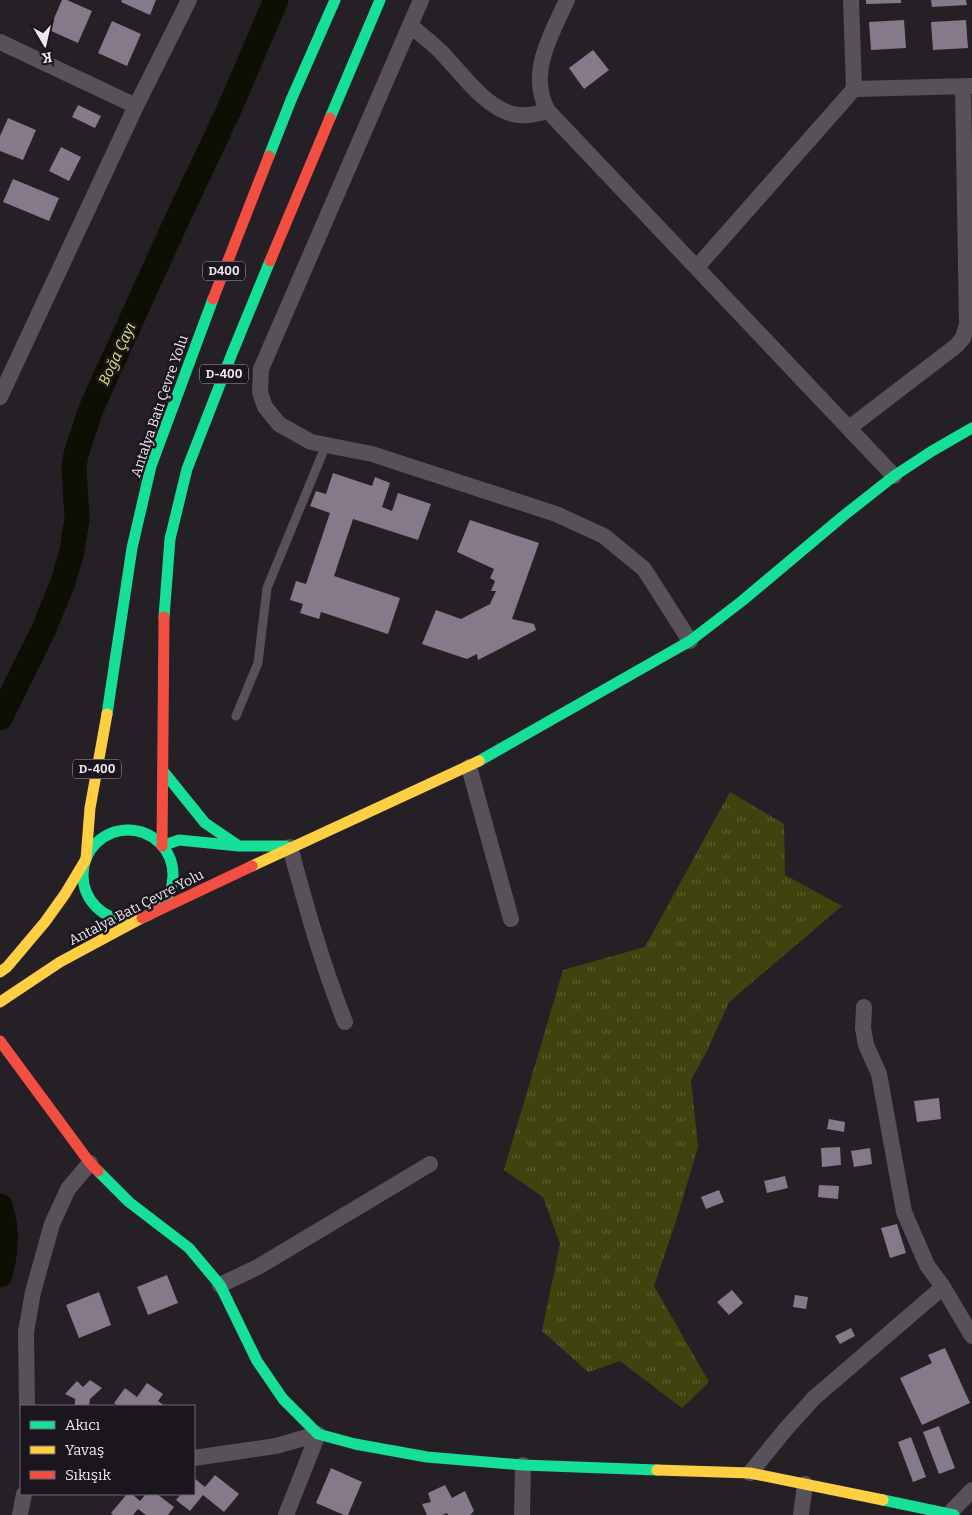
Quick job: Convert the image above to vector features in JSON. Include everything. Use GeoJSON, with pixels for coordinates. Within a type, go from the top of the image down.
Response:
{"type":"FeatureCollection","features":[{"type":"Feature","properties":{"kind":"main road","name":"Antalya Batı Çevre Yolu"},"geometry":{"type":"LineString","coordinates":[[4,970],[50,915],[86,859],[90,808],[109,703],[132,548],[152,466],[188,363],[291,100],[335,0]]}},
{"type":"Feature","properties":{"kind":"main road","name":"D-400"},"geometry":{"type":"LineString","coordinates":[[142,918],[155,911],[166,900],[170,891],[173,870],[170,858],[162,846],[164,602],[170,539],[187,469],[239,338],[380,0]]}},
{"type":"Feature","properties":{"kind":"main road","name":"Antalya Batı Çevre Yolu"},"geometry":{"type":"LineString","coordinates":[[0,1002],[60,962],[142,918],[290,846],[470,767],[690,641],[723,618],[894,476],[939,446],[972,428]]}},
{"type":"Feature","properties":{"kind":"main road"},"geometry":{"type":"LineString","coordinates":[[163,771],[204,823],[240,846]]}},
{"type":"Feature","properties":{"kind":"main road"},"geometry":{"type":"LineString","coordinates":[[142,918],[129,920],[114,918],[106,914],[92,903],[87,896],[83,883],[83,870],[91,849],[98,841],[116,832],[137,831],[148,835],[162,846],[180,840],[240,846],[290,846]]}},
{"type":"Feature","properties":{"kind":"main road"},"geometry":{"type":"LineString","coordinates":[[0,1041],[90,1164],[129,1202],[189,1248],[220,1285],[262,1369],[283,1399],[318,1434],[355,1444],[427,1457],[523,1466],[750,1473],[952,1514]]}},
{"type":"Feature","properties":{"kind":"street"},"geometry":{"type":"LineString","coordinates":[[0,397],[136,106],[189,0]]}},
{"type":"Feature","properties":{"kind":"street"},"geometry":{"type":"LineString","coordinates":[[421,0],[261,369],[260,392],[265,407],[279,424],[311,442],[372,454],[556,514],[604,536],[644,569],[690,641]]}},
{"type":"Feature","properties":{"kind":"street"},"geometry":{"type":"LineString","coordinates":[[567,0],[543,56],[540,73],[541,100],[548,111],[894,476]]}},
{"type":"Feature","properties":{"kind":"street"},"geometry":{"type":"LineString","coordinates":[[697,267],[854,89],[851,0]]}},
{"type":"Feature","properties":{"kind":"street"},"geometry":{"type":"LineString","coordinates":[[410,25],[439,50],[473,86],[496,106],[513,114],[529,115],[548,111]]}},
{"type":"Feature","properties":{"kind":"street"},"geometry":{"type":"LineString","coordinates":[[0,42],[136,106]]}},
{"type":"Feature","properties":{"kind":"street"},"geometry":{"type":"LineString","coordinates":[[849,428],[956,346],[963,338],[967,324],[967,86],[854,89]]}},
{"type":"Feature","properties":{"kind":"street"},"geometry":{"type":"LineString","coordinates":[[470,767],[511,919]]}},
{"type":"Feature","properties":{"kind":"street"},"geometry":{"type":"LineString","coordinates":[[290,846],[313,932],[345,1022]]}},
{"type":"Feature","properties":{"kind":"street"},"geometry":{"type":"LineString","coordinates":[[864,1007],[863,1028],[866,1045],[879,1074],[904,1212],[927,1265],[972,1336]]}},
{"type":"Feature","properties":{"kind":"street"},"geometry":{"type":"LineString","coordinates":[[27,1405],[26,1332],[33,1292],[52,1224],[68,1188],[90,1164]]}},
{"type":"Feature","properties":{"kind":"street"},"geometry":{"type":"LineString","coordinates":[[220,1285],[258,1267],[430,1164]]}},
{"type":"Feature","properties":{"kind":"street"},"geometry":{"type":"LineString","coordinates":[[750,1473],[814,1398],[942,1287]]}},
{"type":"Feature","properties":{"kind":"street"},"geometry":{"type":"LineString","coordinates":[[195,1458],[276,1446],[318,1434]]}},
{"type":"Feature","properties":{"kind":"street"},"geometry":{"type":"LineString","coordinates":[[286,1515],[318,1434]]}},
{"type":"Feature","properties":{"kind":"street"},"geometry":{"type":"LineString","coordinates":[[522,1515],[523,1466]]}},
{"type":"Feature","properties":{"kind":"street"},"geometry":{"type":"LineString","coordinates":[[801,1515],[805,1484]]}},
{"type":"Feature","properties":{"kind":"street"},"geometry":{"type":"LineString","coordinates":[[952,1514],[972,1490]]}},
{"type":"Feature","properties":{"kind":"street"},"geometry":{"type":"LineString","coordinates":[[20,1515],[24,1495]]}},
{"type":"Feature","properties":{"kind":"lane"},"geometry":{"type":"LineString","coordinates":[[236,716],[258,663],[267,588],[326,445]]}},
{"type":"Feature","properties":{"kind":"green space"},"geometry":{"type":"Polygon","coordinates":[[[730,792],[784,824],[785,875],[842,906],[729,1002],[706,1053],[691,1080],[698,1147],[654,1286],[709,1382],[682,1408],[620,1361],[588,1372],[542,1331],[560,1244],[543,1197],[504,1170],[563,970],[645,947],[730,792]]]}},
{"type":"Feature","properties":{"kind":"building"},"geometry":{"type":"Polygon","coordinates":[[[62,0],[67,0],[92,11],[78,43],[49,30],[62,0]]]}},
{"type":"Feature","properties":{"kind":"building"},"geometry":{"type":"Polygon","coordinates":[[[122,0],[156,0],[150,15],[121,2],[122,0]]]}},
{"type":"Feature","properties":{"kind":"building"},"geometry":{"type":"Polygon","coordinates":[[[866,0],[901,0],[901,3],[866,4],[866,0]]]}},
{"type":"Feature","properties":{"kind":"building"},"geometry":{"type":"Polygon","coordinates":[[[931,0],[966,0],[967,5],[932,7],[931,0]]]}},
{"type":"Feature","properties":{"kind":"building"},"geometry":{"type":"Polygon","coordinates":[[[904,20],[906,48],[871,50],[869,22],[904,20]]]}},
{"type":"Feature","properties":{"kind":"building"},"geometry":{"type":"Polygon","coordinates":[[[966,20],[968,48],[933,50],[931,22],[966,20]]]}},
{"type":"Feature","properties":{"kind":"building"},"geometry":{"type":"Polygon","coordinates":[[[112,21],[141,34],[127,66],[98,53],[112,21]]]}},
{"type":"Feature","properties":{"kind":"building"},"geometry":{"type":"Polygon","coordinates":[[[593,50],[609,70],[584,89],[569,68],[593,50]]]}},
{"type":"Feature","properties":{"kind":"building"},"geometry":{"type":"Polygon","coordinates":[[[78,105],[101,116],[95,128],[72,117],[78,105]]]}},
{"type":"Feature","properties":{"kind":"building"},"geometry":{"type":"Polygon","coordinates":[[[8,118],[36,130],[23,160],[0,151],[0,136],[8,118]]]}},
{"type":"Feature","properties":{"kind":"building"},"geometry":{"type":"Polygon","coordinates":[[[61,147],[81,157],[69,181],[49,171],[61,147]]]}},
{"type":"Feature","properties":{"kind":"building"},"geometry":{"type":"Polygon","coordinates":[[[13,179],[59,198],[49,221],[3,202],[13,179]]]}},
{"type":"Feature","properties":{"kind":"building"},"geometry":{"type":"Polygon","coordinates":[[[333,473],[372,486],[375,477],[390,483],[382,507],[392,511],[398,493],[431,504],[418,540],[353,519],[334,576],[400,598],[388,634],[321,612],[319,619],[300,613],[303,604],[290,600],[296,581],[306,584],[330,513],[310,506],[316,491],[326,494],[333,473]]]}},
{"type":"Feature","properties":{"kind":"building"},"geometry":{"type":"Polygon","coordinates":[[[470,520],[539,543],[512,619],[534,624],[536,630],[478,660],[477,654],[467,659],[422,644],[436,610],[461,619],[490,604],[496,591],[491,591],[495,581],[490,578],[494,569],[457,552],[470,520]]]}},
{"type":"Feature","properties":{"kind":"building"},"geometry":{"type":"Polygon","coordinates":[[[939,1098],[941,1119],[917,1122],[914,1101],[939,1098]]]}},
{"type":"Feature","properties":{"kind":"building"},"geometry":{"type":"Polygon","coordinates":[[[829,1119],[845,1122],[844,1132],[827,1129],[829,1119]]]}},
{"type":"Feature","properties":{"kind":"building"},"geometry":{"type":"Polygon","coordinates":[[[840,1147],[841,1165],[822,1167],[821,1148],[840,1147]]]}},
{"type":"Feature","properties":{"kind":"building"},"geometry":{"type":"Polygon","coordinates":[[[870,1148],[872,1164],[854,1167],[851,1151],[870,1148]]]}},
{"type":"Feature","properties":{"kind":"building"},"geometry":{"type":"Polygon","coordinates":[[[785,1176],[788,1188],[767,1193],[764,1181],[785,1176]]]}},
{"type":"Feature","properties":{"kind":"building"},"geometry":{"type":"Polygon","coordinates":[[[819,1185],[839,1186],[838,1199],[818,1197],[819,1185]]]}},
{"type":"Feature","properties":{"kind":"building"},"geometry":{"type":"Polygon","coordinates":[[[719,1190],[724,1202],[706,1209],[701,1197],[719,1190]]]}},
{"type":"Feature","properties":{"kind":"building"},"geometry":{"type":"Polygon","coordinates":[[[897,1224],[906,1253],[890,1258],[881,1228],[897,1224]]]}},
{"type":"Feature","properties":{"kind":"building"},"geometry":{"type":"Polygon","coordinates":[[[167,1275],[178,1303],[148,1315],[137,1287],[167,1275]]]}},
{"type":"Feature","properties":{"kind":"building"},"geometry":{"type":"Polygon","coordinates":[[[732,1290],[743,1303],[729,1315],[717,1302],[732,1290]]]}},
{"type":"Feature","properties":{"kind":"building"},"geometry":{"type":"Polygon","coordinates":[[[99,1292],[111,1325],[79,1338],[66,1305],[99,1292]]]}},
{"type":"Feature","properties":{"kind":"building"},"geometry":{"type":"Polygon","coordinates":[[[795,1295],[808,1297],[806,1309],[793,1307],[795,1295]]]}},
{"type":"Feature","properties":{"kind":"building"},"geometry":{"type":"Polygon","coordinates":[[[851,1328],[855,1336],[840,1344],[835,1336],[851,1328]]]}},
{"type":"Feature","properties":{"kind":"building"},"geometry":{"type":"Polygon","coordinates":[[[945,1348],[970,1403],[922,1425],[900,1378],[932,1363],[928,1355],[945,1348]]]}},
{"type":"Feature","properties":{"kind":"building"},"geometry":{"type":"Polygon","coordinates":[[[90,1380],[102,1388],[90,1399],[89,1405],[75,1405],[75,1399],[65,1394],[77,1381],[83,1387],[90,1380]]]}},
{"type":"Feature","properties":{"kind":"building"},"geometry":{"type":"Polygon","coordinates":[[[147,1383],[163,1394],[158,1401],[164,1405],[117,1405],[114,1403],[125,1388],[137,1397],[147,1383]]]}},
{"type":"Feature","properties":{"kind":"building"},"geometry":{"type":"Polygon","coordinates":[[[939,1426],[955,1468],[939,1474],[923,1432],[939,1426]]]}},
{"type":"Feature","properties":{"kind":"building"},"geometry":{"type":"Polygon","coordinates":[[[911,1437],[926,1477],[913,1482],[898,1442],[911,1437]]]}},
{"type":"Feature","properties":{"kind":"building"},"geometry":{"type":"Polygon","coordinates":[[[331,1468],[362,1482],[348,1515],[316,1503],[331,1468]]]}},
{"type":"Feature","properties":{"kind":"building"},"geometry":{"type":"Polygon","coordinates":[[[215,1475],[239,1494],[224,1512],[203,1495],[190,1511],[176,1500],[180,1495],[195,1495],[195,1479],[205,1487],[215,1475]]]}},
{"type":"Feature","properties":{"kind":"building"},"geometry":{"type":"Polygon","coordinates":[[[445,1485],[452,1498],[465,1491],[474,1511],[470,1515],[448,1515],[447,1513],[427,1515],[422,1504],[431,1502],[428,1493],[445,1485]]]}},
{"type":"Feature","properties":{"kind":"building"},"geometry":{"type":"Polygon","coordinates":[[[126,1495],[133,1495],[140,1501],[145,1495],[158,1495],[174,1507],[168,1515],[146,1515],[138,1509],[133,1515],[113,1515],[111,1513],[126,1495]]]}},
{"type":"Feature","properties":{"kind":"waterway","name":"Boğa Çayı"},"geometry":{"type":"LineString","coordinates":[[0,718],[43,631],[63,582],[72,551],[77,519],[74,468],[76,454],[91,409],[228,112],[276,0]]}},
{"type":"Feature","properties":{"kind":"waterway","name":"Boğa Çayı"},"geometry":{"type":"LineString","coordinates":[[0,1206],[3,1214],[5,1240],[4,1258],[0,1275]]}},
{"type":"Feature","properties":{"kind":"traffic: fast"},"geometry":{"type":"LineString","coordinates":[[269,156],[291,100],[335,0]]}},
{"type":"Feature","properties":{"kind":"traffic: fast"},"geometry":{"type":"LineString","coordinates":[[330,118],[380,0]]}},
{"type":"Feature","properties":{"kind":"traffic: fast"},"geometry":{"type":"LineString","coordinates":[[164,617],[170,539],[187,469],[270,261]]}},
{"type":"Feature","properties":{"kind":"traffic: fast"},"geometry":{"type":"LineString","coordinates":[[107,714],[132,548],[151,466],[213,299]]}},
{"type":"Feature","properties":{"kind":"traffic: fast"},"geometry":{"type":"LineString","coordinates":[[479,761],[690,641],[742,601],[894,476],[972,428]]}},
{"type":"Feature","properties":{"kind":"traffic: fast"},"geometry":{"type":"LineString","coordinates":[[163,771],[205,823],[239,846]]}},
{"type":"Feature","properties":{"kind":"traffic: fast"},"geometry":{"type":"LineString","coordinates":[[128,830],[145,834],[160,843],[169,858],[173,875],[169,892],[160,907],[145,916],[128,920],[111,916],[96,907],[87,892],[83,875],[87,858],[96,843],[111,834],[128,830]]}},
{"type":"Feature","properties":{"kind":"traffic: fast"},"geometry":{"type":"LineString","coordinates":[[162,846],[179,840],[239,846],[286,846]]}},
{"type":"Feature","properties":{"kind":"traffic: fast"},"geometry":{"type":"LineString","coordinates":[[98,1171],[129,1202],[189,1248],[220,1285],[257,1361],[283,1399],[318,1434],[355,1444],[427,1457],[523,1465],[657,1470]]}},
{"type":"Feature","properties":{"kind":"traffic: fast"},"geometry":{"type":"LineString","coordinates":[[883,1500],[954,1515]]}},
{"type":"Feature","properties":{"kind":"traffic: slow"},"geometry":{"type":"LineString","coordinates":[[0,972],[7,967],[45,922],[86,859],[90,808],[107,714]]}},
{"type":"Feature","properties":{"kind":"traffic: slow"},"geometry":{"type":"LineString","coordinates":[[252,866],[479,761]]}},
{"type":"Feature","properties":{"kind":"traffic: slow"},"geometry":{"type":"LineString","coordinates":[[0,1002],[60,962],[140,919]]}},
{"type":"Feature","properties":{"kind":"traffic: slow"},"geometry":{"type":"LineString","coordinates":[[657,1470],[750,1473],[883,1500]]}},
{"type":"Feature","properties":{"kind":"traffic: jam"},"geometry":{"type":"LineString","coordinates":[[270,261],[330,118]]}},
{"type":"Feature","properties":{"kind":"traffic: jam"},"geometry":{"type":"LineString","coordinates":[[213,299],[269,156]]}},
{"type":"Feature","properties":{"kind":"traffic: jam"},"geometry":{"type":"LineString","coordinates":[[162,846],[164,617]]}},
{"type":"Feature","properties":{"kind":"traffic: jam"},"geometry":{"type":"LineString","coordinates":[[142,918],[252,866]]}},
{"type":"Feature","properties":{"kind":"traffic: jam"},"geometry":{"type":"LineString","coordinates":[[0,1041],[90,1163],[98,1171]]}}]}
